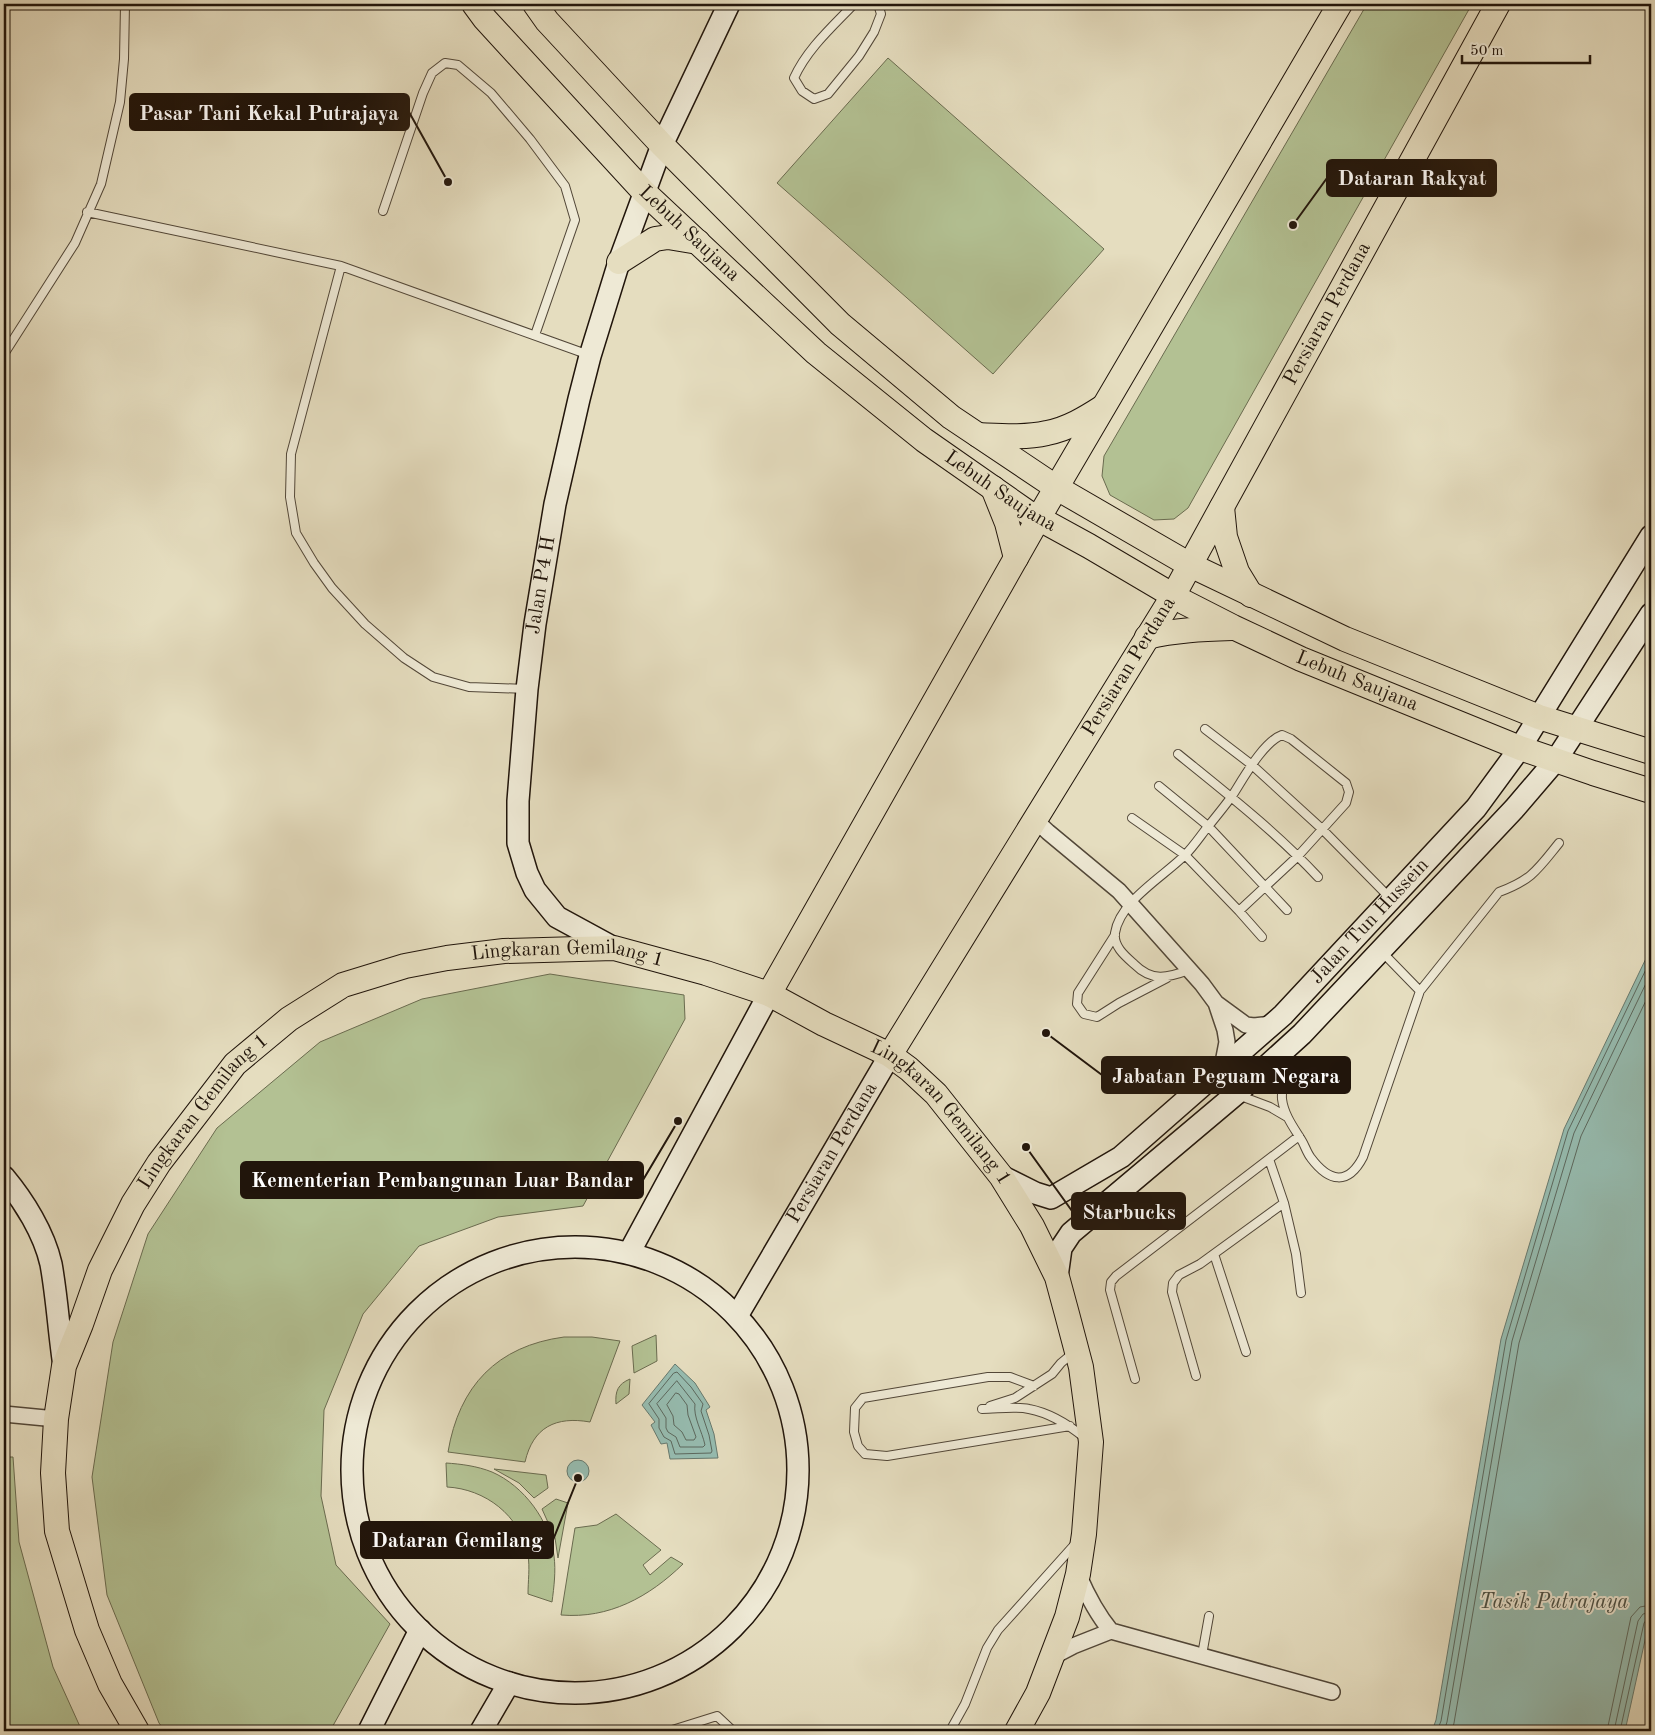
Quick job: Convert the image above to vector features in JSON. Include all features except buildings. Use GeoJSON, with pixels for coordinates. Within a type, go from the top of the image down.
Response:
{"type":"FeatureCollection","features":[{"type":"Feature","properties":{"kind":"main road","name":"Lebuh Saujana"},"geometry":{"type":"LineString","coordinates":[[474,4],[485,19],[644,192],[816,353],[924,440],[993,488],[1038,518],[1173,596],[1233,628],[1301,659],[1520,748],[1651,791]]}},
{"type":"Feature","properties":{"kind":"main road","name":"Lebuh Saujana"},"geometry":{"type":"LineString","coordinates":[[535,4],[547,21],[662,145],[840,324],[950,417],[1057,488],[1190,565],[1252,595],[1345,639],[1539,717],[1651,752]]}},
{"type":"Feature","properties":{"kind":"main road"},"geometry":{"type":"LineString","coordinates":[[769,994],[1038,518],[1340,4]]}},
{"type":"Feature","properties":{"kind":"main road","name":"Persiaran Perdana"},"geometry":{"type":"LineString","coordinates":[[890,1055],[1173,596],[1498,4]]}},
{"type":"Feature","properties":{"kind":"main road"},"geometry":{"type":"LineString","coordinates":[[619,262],[655,239],[668,237],[698,242]]}},
{"type":"Feature","properties":{"kind":"main road"},"geometry":{"type":"LineString","coordinates":[[976,434],[1018,437],[1048,433],[1076,424],[1103,407]]}},
{"type":"Feature","properties":{"kind":"main road"},"geometry":{"type":"LineString","coordinates":[[993,488],[1007,523],[1016,558]]}},
{"type":"Feature","properties":{"kind":"main road"},"geometry":{"type":"LineString","coordinates":[[1222,507],[1225,538],[1237,572],[1252,595]]}},
{"type":"Feature","properties":{"kind":"main road"},"geometry":{"type":"LineString","coordinates":[[1147,638],[1168,632],[1193,629],[1233,628]]}},
{"type":"Feature","properties":{"kind":"main road","name":"Lingkaran Gemilang 1"},"geometry":{"type":"LineString","coordinates":[[137,1731],[110,1684],[87,1630],[57,1531],[53,1473],[56,1419],[64,1366],[100,1270],[133,1204],[159,1163],[235,1064],[289,1019],[343,985],[405,966],[447,958],[504,951],[614,948],[706,973],[769,994],[824,1024],[890,1055],[909,1069],[936,1094],[1001,1176],[1032,1226],[1056,1277],[1077,1350],[1091,1442],[1084,1534],[1078,1574],[1067,1617],[1038,1693],[1017,1731]]}},
{"type":"Feature","properties":{"kind":"street","name":"Jalan P4 H"},"geometry":{"type":"LineString","coordinates":[[614,948],[557,916],[535,890],[527,873],[518,843],[518,801],[527,689],[535,624],[556,504],[578,399],[590,356],[619,262],[662,145],[729,4]]}},
{"type":"Feature","properties":{"kind":"street","name":"Jalan Tun Hussein"},"geometry":{"type":"LineString","coordinates":[[1001,1176],[1035,1193],[1051,1198],[1120,1157],[1283,1015],[1476,808],[1520,748],[1651,536]]}},
{"type":"Feature","properties":{"kind":"street","name":"Jalan Tun Hussein"},"geometry":{"type":"LineString","coordinates":[[1056,1277],[1061,1248],[1071,1234],[1236,1094],[1302,1034],[1514,809],[1556,760],[1651,614]]}},
{"type":"Feature","properties":{"kind":"street"},"geometry":{"type":"LineString","coordinates":[[1034,819],[1119,891],[1216,1003],[1246,1025],[1273,1024]]}},
{"type":"Feature","properties":{"kind":"street"},"geometry":{"type":"LineString","coordinates":[[629,1253],[769,994]]}},
{"type":"Feature","properties":{"kind":"street"},"geometry":{"type":"LineString","coordinates":[[1216,1003],[1225,1030],[1226,1042],[1222,1068]]}},
{"type":"Feature","properties":{"kind":"street","name":"Persiaran Perdana"},"geometry":{"type":"LineString","coordinates":[[737,1316],[890,1055]]}},
{"type":"Feature","properties":{"kind":"street"},"geometry":{"type":"LineString","coordinates":[[4,1177],[14,1188],[38,1228],[50,1263],[64,1366]]}},
{"type":"Feature","properties":{"kind":"street"},"geometry":{"type":"LineString","coordinates":[[580,1246],[629,1253],[688,1278],[737,1316],[765,1351],[785,1392],[796,1435],[799,1480],[792,1525],[777,1567],[753,1606],[722,1638],[685,1664],[643,1682],[599,1691],[554,1691],[509,1683],[461,1662],[420,1630],[388,1593],[366,1550],[353,1503],[351,1454],[359,1406],[378,1361],[406,1322],[442,1289],[485,1265],[532,1250],[580,1246]]}},
{"type":"Feature","properties":{"kind":"street"},"geometry":{"type":"LineString","coordinates":[[4,1414],[56,1419]]}},
{"type":"Feature","properties":{"kind":"street"},"geometry":{"type":"LineString","coordinates":[[1078,1574],[1089,1600],[1111,1631],[1332,1692]]}},
{"type":"Feature","properties":{"kind":"street"},"geometry":{"type":"LineString","coordinates":[[369,1731],[420,1630]]}},
{"type":"Feature","properties":{"kind":"street"},"geometry":{"type":"LineString","coordinates":[[1052,1657],[1073,1646],[1111,1631]]}},
{"type":"Feature","properties":{"kind":"street"},"geometry":{"type":"LineString","coordinates":[[481,1731],[509,1683]]}},
{"type":"Feature","properties":{"kind":"lane"},"geometry":{"type":"LineString","coordinates":[[4,354],[75,243],[87,212],[101,184],[120,102],[124,59],[125,4]]}},
{"type":"Feature","properties":{"kind":"lane"},"geometry":{"type":"LineString","coordinates":[[854,4],[816,43],[794,78],[802,90],[814,99],[828,94],[859,56],[874,32],[880,14],[878,4]]}},
{"type":"Feature","properties":{"kind":"lane"},"geometry":{"type":"LineString","coordinates":[[383,211],[423,92],[432,73],[445,63],[458,65],[491,93],[530,139],[564,186],[575,220],[535,335]]}},
{"type":"Feature","properties":{"kind":"lane"},"geometry":{"type":"LineString","coordinates":[[87,212],[342,266],[590,356]]}},
{"type":"Feature","properties":{"kind":"lane"},"geometry":{"type":"LineString","coordinates":[[342,266],[290,454],[290,497],[296,533],[314,564],[332,588],[365,624],[404,658],[433,678],[470,687],[527,689]]}},
{"type":"Feature","properties":{"kind":"lane"},"geometry":{"type":"LineString","coordinates":[[1205,729],[1252,765],[1322,829],[1391,899]]}},
{"type":"Feature","properties":{"kind":"lane"},"geometry":{"type":"LineString","coordinates":[[1189,970],[1168,977],[1097,1017],[1084,1014],[1077,1004],[1078,994],[1114,935],[1119,919],[1130,904],[1185,855],[1231,797],[1252,765],[1275,738],[1282,735],[1291,739],[1346,783],[1349,792],[1346,803],[1298,856],[1239,911]]}},
{"type":"Feature","properties":{"kind":"lane"},"geometry":{"type":"LineString","coordinates":[[1178,754],[1231,797],[1298,856],[1318,877]]}},
{"type":"Feature","properties":{"kind":"lane"},"geometry":{"type":"LineString","coordinates":[[1159,786],[1208,826],[1286,910]]}},
{"type":"Feature","properties":{"kind":"lane"},"geometry":{"type":"LineString","coordinates":[[1132,818],[1185,855],[1239,911],[1262,938]]}},
{"type":"Feature","properties":{"kind":"lane"},"geometry":{"type":"LineString","coordinates":[[1290,1044],[1282,1099],[1287,1117],[1311,1158],[1328,1176],[1339,1178],[1350,1174],[1359,1165],[1420,992],[1499,892],[1516,886],[1533,876],[1559,843]]}},
{"type":"Feature","properties":{"kind":"lane"},"geometry":{"type":"LineString","coordinates":[[1114,935],[1118,949],[1138,968],[1150,976],[1168,977]]}},
{"type":"Feature","properties":{"kind":"lane"},"geometry":{"type":"LineString","coordinates":[[1380,951],[1420,992]]}},
{"type":"Feature","properties":{"kind":"lane"},"geometry":{"type":"LineString","coordinates":[[1236,1094],[1270,1106],[1287,1117]]}},
{"type":"Feature","properties":{"kind":"lane"},"geometry":{"type":"LineString","coordinates":[[1135,1379],[1110,1290],[1111,1282],[1116,1276],[1298,1136]]}},
{"type":"Feature","properties":{"kind":"lane"},"geometry":{"type":"LineString","coordinates":[[1269,1159],[1284,1203],[1296,1254],[1301,1292]]}},
{"type":"Feature","properties":{"kind":"lane"},"geometry":{"type":"LineString","coordinates":[[1196,1376],[1172,1292],[1173,1283],[1179,1275],[1200,1264],[1284,1203]]}},
{"type":"Feature","properties":{"kind":"lane"},"geometry":{"type":"LineString","coordinates":[[1214,1254],[1246,1352]]}},
{"type":"Feature","properties":{"kind":"lane"},"geometry":{"type":"LineString","coordinates":[[1077,1350],[1061,1363],[1052,1374],[1016,1398],[982,1409],[1029,1409],[1070,1426],[1091,1442]]}},
{"type":"Feature","properties":{"kind":"lane"},"geometry":{"type":"LineString","coordinates":[[1034,1386],[1010,1377],[988,1377],[863,1398],[855,1408],[854,1432],[858,1446],[865,1454],[887,1456],[1070,1426]]}},
{"type":"Feature","properties":{"kind":"lane"},"geometry":{"type":"LineString","coordinates":[[950,1731],[965,1704],[987,1648],[998,1630],[1084,1534]]}},
{"type":"Feature","properties":{"kind":"lane"},"geometry":{"type":"LineString","coordinates":[[1202,1655],[1208,1616]]}},
{"type":"Feature","properties":{"kind":"lane"},"geometry":{"type":"LineString","coordinates":[[669,1731],[717,1716],[732,1731]]}},
{"type":"Feature","properties":{"kind":"green space"},"geometry":{"type":"Polygon","coordinates":[[[1367,4],[1472,4],[1188,508],[1174,519],[1154,520],[1110,495],[1102,476],[1104,456],[1367,4]]]}},
{"type":"Feature","properties":{"kind":"green space"},"geometry":{"type":"Polygon","coordinates":[[[888,58],[1104,249],[993,374],[777,183],[888,58]]]}},
{"type":"Feature","properties":{"kind":"green space"},"geometry":{"type":"Polygon","coordinates":[[[550,974],[684,995],[685,1019],[583,1206],[498,1217],[419,1246],[363,1314],[324,1410],[321,1496],[336,1565],[390,1624],[330,1731],[165,1731],[159,1723],[107,1595],[92,1477],[113,1342],[148,1234],[217,1128],[320,1042],[422,999],[550,974]]]}},
{"type":"Feature","properties":{"kind":"green space"},"geometry":{"type":"Polygon","coordinates":[[[656,1335],[657,1361],[634,1373],[632,1346],[656,1335]]]}},
{"type":"Feature","properties":{"kind":"green space"},"geometry":{"type":"Polygon","coordinates":[[[564,1337],[592,1337],[620,1341],[590,1422],[567,1421],[548,1427],[540,1432],[534,1440],[525,1462],[448,1452],[453,1428],[461,1407],[485,1373],[519,1349],[564,1337]]]}},
{"type":"Feature","properties":{"kind":"green space"},"geometry":{"type":"Polygon","coordinates":[[[630,1379],[629,1394],[616,1404],[618,1388],[630,1379]]]}},
{"type":"Feature","properties":{"kind":"green space"},"geometry":{"type":"Polygon","coordinates":[[[4,1457],[13,1457],[19,1542],[53,1667],[82,1731],[4,1731],[4,1457]]]}},
{"type":"Feature","properties":{"kind":"green space"},"geometry":{"type":"Polygon","coordinates":[[[446,1463],[481,1468],[492,1472],[515,1486],[534,1506],[552,1543],[555,1567],[552,1602],[528,1594],[528,1555],[524,1541],[509,1516],[499,1507],[475,1493],[447,1487],[446,1463]]]}},
{"type":"Feature","properties":{"kind":"green space"},"geometry":{"type":"Polygon","coordinates":[[[494,1469],[546,1475],[548,1488],[534,1498],[519,1483],[494,1469]]]}},
{"type":"Feature","properties":{"kind":"green space"},"geometry":{"type":"Polygon","coordinates":[[[556,1499],[568,1503],[558,1558],[555,1538],[542,1509],[556,1499]]]}},
{"type":"Feature","properties":{"kind":"green space"},"geometry":{"type":"Polygon","coordinates":[[[616,1514],[661,1550],[643,1565],[650,1575],[671,1557],[683,1564],[642,1596],[627,1603],[596,1613],[561,1615],[575,1528],[597,1525],[616,1514]]]}},
{"type":"Feature","properties":{"kind":"water","name":"Tasik Putrajaya"},"geometry":{"type":"Polygon","coordinates":[[[1651,948],[1651,1613],[1625,1731],[1432,1731],[1436,1720],[1501,1339],[1564,1129],[1651,948]]]}},
{"type":"Feature","properties":{"kind":"water"},"geometry":{"type":"Polygon","coordinates":[[[675,1364],[695,1383],[710,1407],[706,1410],[714,1434],[718,1458],[670,1459],[667,1443],[661,1444],[651,1425],[655,1422],[642,1405],[675,1364]]]}},
{"type":"Feature","properties":{"kind":"water"},"geometry":{"type":"Polygon","coordinates":[[[578,1460],[586,1463],[589,1471],[586,1479],[578,1482],[570,1479],[567,1471],[570,1463],[578,1460]]]}},
{"type":"Feature","properties":{"kind":"place","name":"Pasar Tani Kekal Putrajaya"},"geometry":{"type":"Point","coordinates":[448,182]}},
{"type":"Feature","properties":{"kind":"place","name":"Dataran Rakyat"},"geometry":{"type":"Point","coordinates":[1293,225]}},
{"type":"Feature","properties":{"kind":"place","name":"Jabatan Peguam Negara"},"geometry":{"type":"Point","coordinates":[1046,1033]}},
{"type":"Feature","properties":{"kind":"place","name":"Kementerian Pembangunan Luar Bandar"},"geometry":{"type":"Point","coordinates":[678,1121]}},
{"type":"Feature","properties":{"kind":"place","name":"Starbucks"},"geometry":{"type":"Point","coordinates":[1026,1147]}},
{"type":"Feature","properties":{"kind":"place","name":"Dataran Gemilang"},"geometry":{"type":"Point","coordinates":[578,1478]}}]}
